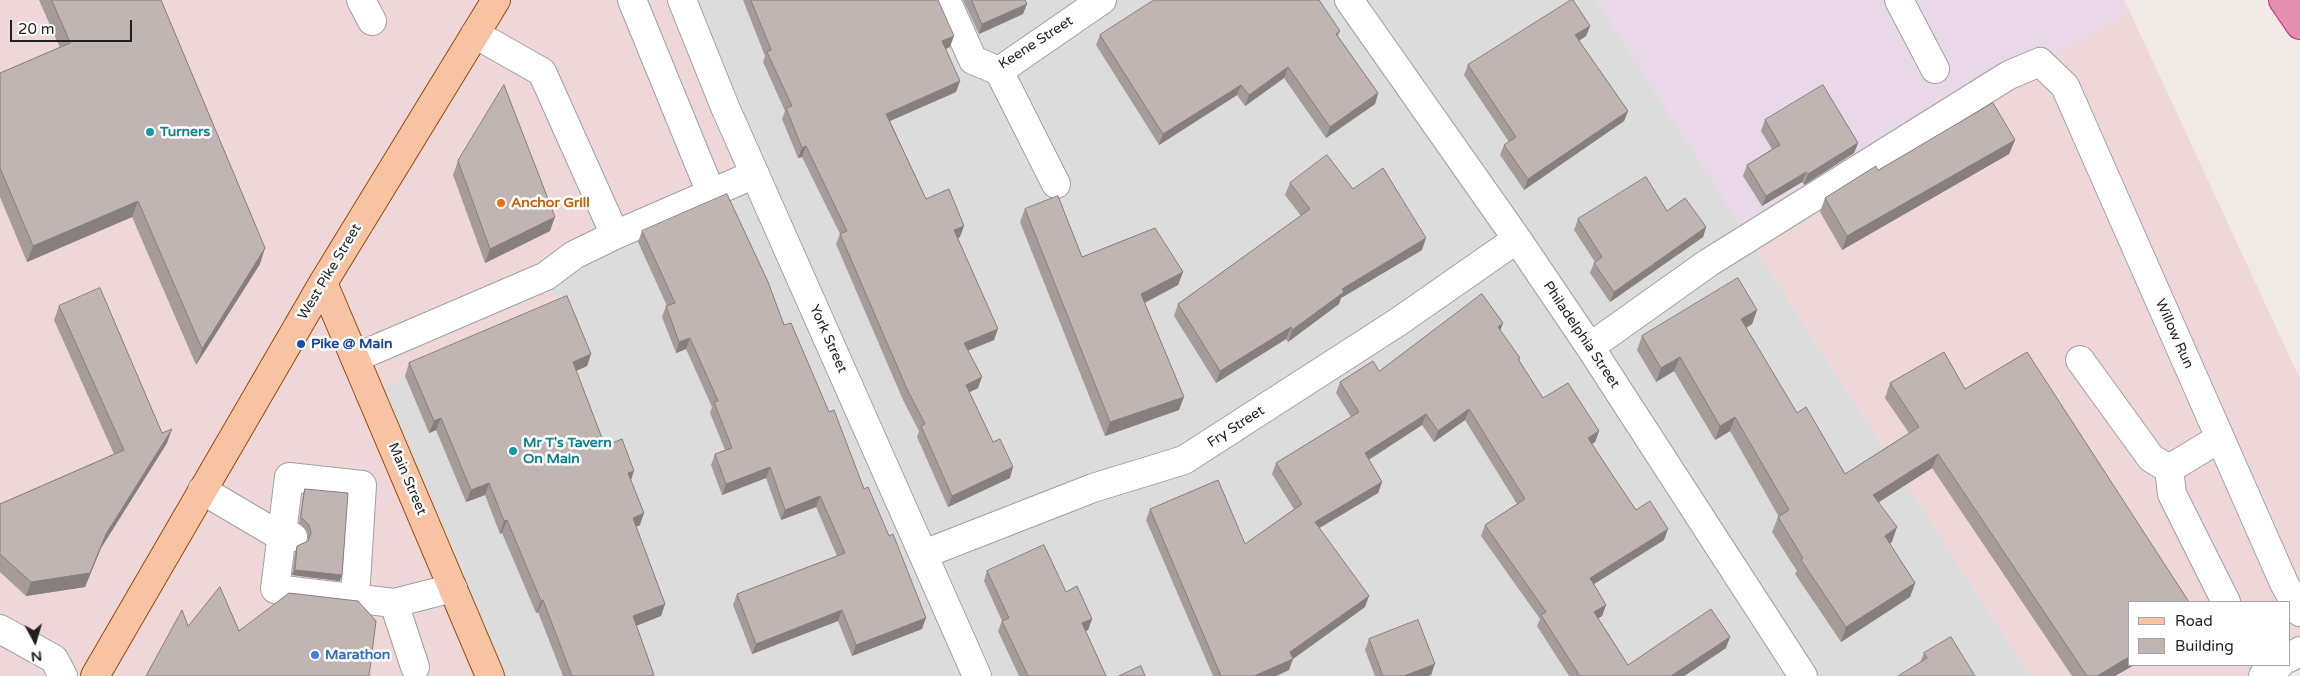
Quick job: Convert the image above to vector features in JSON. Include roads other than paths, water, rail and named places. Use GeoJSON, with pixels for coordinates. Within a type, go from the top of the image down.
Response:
{"type":"FeatureCollection","features":[{"type":"Feature","properties":{"kind":"highway"},"geometry":{"type":"LineString","coordinates":[[2283,0],[2300,24]]}},
{"type":"Feature","properties":{"kind":"main road","name":"West Pike Street"},"geometry":{"type":"LineString","coordinates":[[94,676],[323,282],[496,0]]}},
{"type":"Feature","properties":{"kind":"main road","name":"Main Street"},"geometry":{"type":"LineString","coordinates":[[323,282],[490,676]]}},
{"type":"Feature","properties":{"kind":"street"},"geometry":{"type":"LineString","coordinates":[[632,0],[711,193]]}},
{"type":"Feature","properties":{"kind":"street","name":"York Street"},"geometry":{"type":"LineString","coordinates":[[682,0],[725,107],[977,676]]}},
{"type":"Feature","properties":{"kind":"street","name":"Keene Street"},"geometry":{"type":"LineString","coordinates":[[946,0],[973,60],[999,71],[1102,0]]}},
{"type":"Feature","properties":{"kind":"street","name":"Philadelphia Street"},"geometry":{"type":"LineString","coordinates":[[1349,0],[1517,239],[1590,347],[1803,676]]}},
{"type":"Feature","properties":{"kind":"street"},"geometry":{"type":"LineString","coordinates":[[1899,0],[1934,70]]}},
{"type":"Feature","properties":{"kind":"street"},"geometry":{"type":"LineString","coordinates":[[476,34],[542,72],[615,235]]}},
{"type":"Feature","properties":{"kind":"street","name":"Willow Run"},"geometry":{"type":"LineString","coordinates":[[1590,347],[1708,263],[2009,75],[2040,62],[2065,86],[2280,574],[2300,612]]}},
{"type":"Feature","properties":{"kind":"street"},"geometry":{"type":"LineString","coordinates":[[999,71],[1056,184]]}},
{"type":"Feature","properties":{"kind":"street"},"geometry":{"type":"LineString","coordinates":[[355,358],[546,276],[574,255],[615,235],[755,174]]}},
{"type":"Feature","properties":{"kind":"street","name":"Fry Street"},"geometry":{"type":"LineString","coordinates":[[924,554],[1092,488],[1184,460],[1398,322],[1517,239]]}},
{"type":"Feature","properties":{"kind":"street"},"geometry":{"type":"LineString","coordinates":[[2080,360],[2151,458],[2169,469]]}},
{"type":"Feature","properties":{"kind":"street"},"geometry":{"type":"LineString","coordinates":[[2169,469],[2220,438]]}},
{"type":"Feature","properties":{"kind":"street"},"geometry":{"type":"LineString","coordinates":[[2169,469],[2172,494],[2226,601]]}},
{"type":"Feature","properties":{"kind":"street"},"geometry":{"type":"LineString","coordinates":[[355,598],[353,543],[362,485],[289,477],[287,536],[275,589],[394,603],[453,588]]}},
{"type":"Feature","properties":{"kind":"street"},"geometry":{"type":"LineString","coordinates":[[202,490],[287,536]]}},
{"type":"Feature","properties":{"kind":"street"},"geometry":{"type":"LineString","coordinates":[[394,603],[415,667]]}},
{"type":"Feature","properties":{"kind":"street"},"geometry":{"type":"LineString","coordinates":[[0,629],[54,659],[63,676]]}},
{"type":"Feature","properties":{"kind":"street"},"geometry":{"type":"LineString","coordinates":[[2263,676],[2278,666]]}},
{"type":"Feature","properties":{"kind":"place","name":"Turners"},"geometry":{"type":"Point","coordinates":[150,132]}},
{"type":"Feature","properties":{"kind":"place","name":"Anchor Grill"},"geometry":{"type":"Point","coordinates":[501,203]}},
{"type":"Feature","properties":{"kind":"place","name":"Pike @ Main"},"geometry":{"type":"Point","coordinates":[301,344]}},
{"type":"Feature","properties":{"kind":"place","name":"Mr T's Tavern On Main"},"geometry":{"type":"Point","coordinates":[513,451]}},
{"type":"Feature","properties":{"kind":"place","name":"Marathon"},"geometry":{"type":"Point","coordinates":[315,655]}}]}
